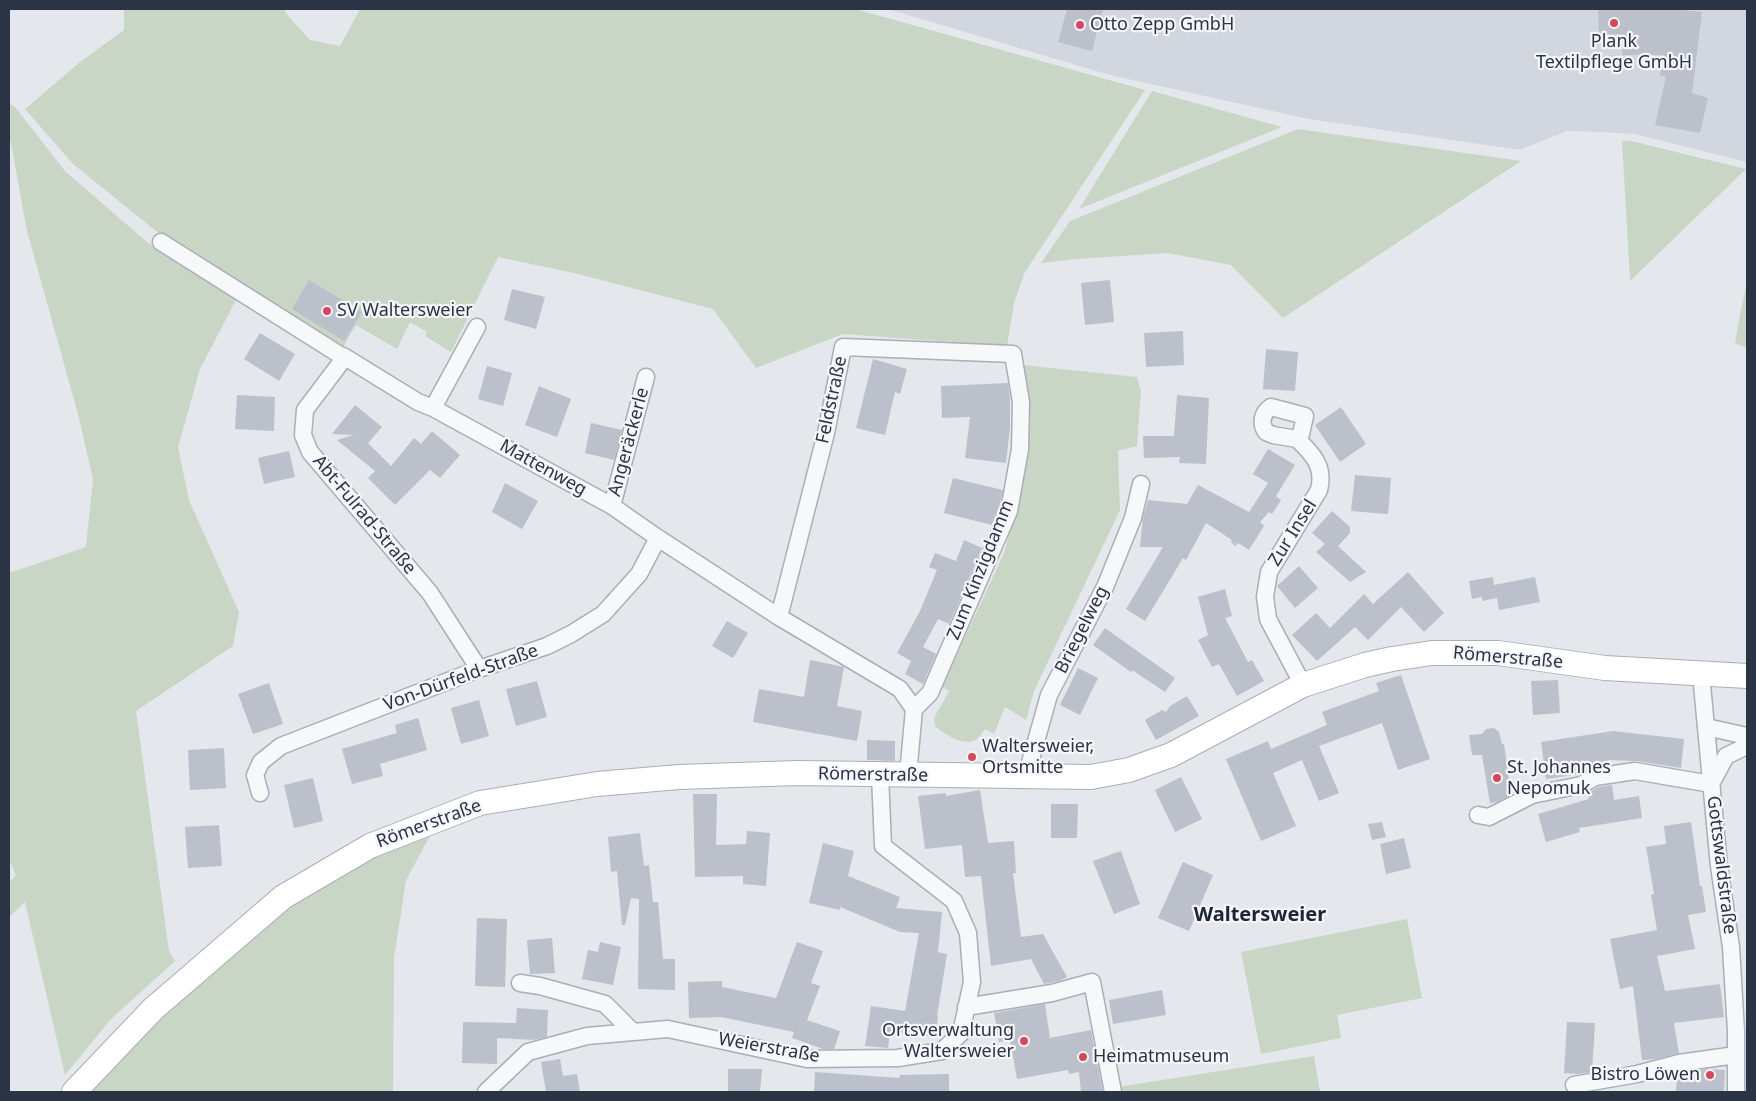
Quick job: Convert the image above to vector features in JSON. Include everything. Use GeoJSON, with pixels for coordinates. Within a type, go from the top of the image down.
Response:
{"type":"FeatureCollection","features":[{"type":"Feature","properties":{"kind":"street","name":"Mattenweg"},"geometry":{"type":"LineString","coordinates":[[161,242],[418,402],[433,408],[612,506],[779,617],[900,689],[914,709]]}},
{"type":"Feature","properties":{"kind":"street"},"geometry":{"type":"LineString","coordinates":[[433,408],[477,327]]}},
{"type":"Feature","properties":{"kind":"street","name":"Feldstraße"},"geometry":{"type":"LineString","coordinates":[[779,617],[826,432],[844,347],[1014,354]]}},
{"type":"Feature","properties":{"kind":"street","name":"Zum Kinzigdamm"},"geometry":{"type":"LineString","coordinates":[[914,709],[930,694],[1009,511],[1020,449],[1021,402],[1014,354]]}},
{"type":"Feature","properties":{"kind":"street","name":"Abt-Fulrad-Straße"},"geometry":{"type":"LineString","coordinates":[[345,357],[305,410],[302,435],[310,452],[430,593],[478,669]]}},
{"type":"Feature","properties":{"kind":"street","name":"Angeräckerle"},"geometry":{"type":"LineString","coordinates":[[612,506],[646,377]]}},
{"type":"Feature","properties":{"kind":"street","name":"Zur Insel"},"geometry":{"type":"LineString","coordinates":[[1297,440],[1308,450],[1316,462],[1321,473],[1321,482],[1319,490],[1268,572],[1265,597],[1268,619],[1303,685]]}},
{"type":"Feature","properties":{"kind":"street","name":"Briegelweg"},"geometry":{"type":"LineString","coordinates":[[1026,777],[1049,694],[1105,586],[1133,518],[1141,484]]}},
{"type":"Feature","properties":{"kind":"street","name":"Von-Dürfeld-Straße"},"geometry":{"type":"LineString","coordinates":[[260,793],[256,775],[261,762],[281,746],[478,669],[547,646],[603,614],[639,574],[658,538]]}},
{"type":"Feature","properties":{"kind":"street","name":"Römerstraße"},"geometry":{"type":"LineString","coordinates":[[74,1092],[153,1009],[283,896],[370,846],[480,803],[597,784],[678,777],[797,773],[1091,777],[1129,770],[1171,755],[1303,685],[1364,665],[1432,653],[1498,653],[1605,668],[1747,676]]}},
{"type":"Feature","properties":{"kind":"street","name":"Gottswaldstraße"},"geometry":{"type":"LineString","coordinates":[[1702,674],[1710,784],[1719,866],[1731,947],[1736,1031],[1736,1092]]}},
{"type":"Feature","properties":{"kind":"street"},"geometry":{"type":"LineString","coordinates":[[908,775],[914,709]]}},
{"type":"Feature","properties":{"kind":"street"},"geometry":{"type":"LineString","coordinates":[[1706,727],[1747,736]]}},
{"type":"Feature","properties":{"kind":"street"},"geometry":{"type":"LineString","coordinates":[[1478,815],[1489,817],[1532,795],[1581,785],[1595,777],[1635,771],[1710,784],[1726,756],[1747,746]]}},
{"type":"Feature","properties":{"kind":"street","name":"Weierstraße"},"geometry":{"type":"LineString","coordinates":[[486,1092],[528,1052],[588,1036],[668,1029],[807,1059],[898,1058],[942,1051],[961,1032],[972,982],[968,933],[954,901],[883,846],[880,774]]}},
{"type":"Feature","properties":{"kind":"street"},"geometry":{"type":"LineString","coordinates":[[966,1007],[1052,993],[1092,982],[1113,1092]]}},
{"type":"Feature","properties":{"kind":"street"},"geometry":{"type":"LineString","coordinates":[[520,984],[548,988],[605,1004],[633,1032]]}},
{"type":"Feature","properties":{"kind":"street"},"geometry":{"type":"LineString","coordinates":[[1574,1084],[1637,1074],[1679,1063],[1736,1055]]}},
{"type":"Feature","properties":{"kind":"shaded area"},"geometry":{"type":"Polygon","coordinates":[[[888,9],[1747,9],[1747,162],[1635,134],[1567,131],[1520,150],[1309,119],[1110,75],[888,9]]]}},
{"type":"Feature","properties":{"kind":"green space"},"geometry":{"type":"Polygon","coordinates":[[[124,9],[284,9],[310,40],[340,46],[360,9],[855,9],[1145,90],[1025,272],[1014,303],[1007,346],[843,334],[756,368],[713,309],[574,273],[498,257],[451,352],[425,336],[427,332],[410,322],[397,349],[356,325],[343,347],[244,285],[203,263],[161,235],[73,164],[25,109],[80,62],[124,30],[124,9]]]}},
{"type":"Feature","properties":{"kind":"green space"},"geometry":{"type":"Polygon","coordinates":[[[1152,91],[1282,127],[1079,209],[1152,91]]]}},
{"type":"Feature","properties":{"kind":"green space"},"geometry":{"type":"Polygon","coordinates":[[[9,103],[15,107],[65,171],[148,243],[236,300],[200,369],[178,447],[189,500],[239,612],[233,646],[136,711],[169,951],[175,961],[111,1019],[65,1075],[25,902],[9,917],[9,883],[16,875],[9,859],[9,573],[86,547],[93,479],[79,418],[27,231],[9,132],[9,103]]]}},
{"type":"Feature","properties":{"kind":"green space"},"geometry":{"type":"Polygon","coordinates":[[[1298,129],[1521,161],[1283,318],[1231,265],[1168,253],[1041,263],[1070,221],[1298,129]]]}},
{"type":"Feature","properties":{"kind":"green space"},"geometry":{"type":"Polygon","coordinates":[[[1622,141],[1631,141],[1746,169],[1630,281],[1622,141]]]}},
{"type":"Feature","properties":{"kind":"green space"},"geometry":{"type":"Polygon","coordinates":[[[1747,283],[1746,311],[1747,348],[1735,343],[1747,283]]]}},
{"type":"Feature","properties":{"kind":"green space"},"geometry":{"type":"Polygon","coordinates":[[[1023,365],[1137,377],[1141,391],[1137,446],[1118,451],[1120,510],[1034,691],[1026,720],[1005,707],[994,734],[985,729],[975,740],[968,742],[953,738],[939,729],[935,726],[934,718],[949,691],[942,687],[1004,553],[1020,494],[1023,365]]]}},
{"type":"Feature","properties":{"kind":"green space"},"geometry":{"type":"Polygon","coordinates":[[[431,834],[406,880],[394,958],[393,1092],[88,1092],[188,987],[233,946],[324,882],[413,839],[431,834]]]}},
{"type":"Feature","properties":{"kind":"green space"},"geometry":{"type":"Polygon","coordinates":[[[1407,919],[1422,998],[1337,1015],[1341,1038],[1261,1054],[1241,952],[1407,919]]]}},
{"type":"Feature","properties":{"kind":"green space"},"geometry":{"type":"Polygon","coordinates":[[[1314,1056],[1320,1092],[1113,1092],[1112,1088],[1314,1056]]]}},
{"type":"Feature","properties":{"kind":"building","name":"Otto Zepp GmbH"},"geometry":{"type":"Polygon","coordinates":[[[1067,9],[1103,9],[1092,51],[1058,42],[1067,9]]]}},
{"type":"Feature","properties":{"kind":"building"},"geometry":{"type":"Polygon","coordinates":[[[1598,9],[1675,9],[1702,12],[1692,93],[1708,98],[1700,133],[1655,125],[1666,77],[1660,76],[1663,55],[1622,55],[1622,34],[1599,35],[1598,9]]]}},
{"type":"Feature","properties":{"kind":"building","name":"SV Waltersweier"},"geometry":{"type":"Polygon","coordinates":[[[309,280],[362,312],[344,341],[292,309],[309,280]]]}},
{"type":"Feature","properties":{"kind":"building"},"geometry":{"type":"Polygon","coordinates":[[[1110,280],[1114,322],[1085,325],[1081,283],[1110,280]]]}},
{"type":"Feature","properties":{"kind":"building"},"geometry":{"type":"Polygon","coordinates":[[[512,289],[545,297],[536,329],[504,320],[512,289]]]}},
{"type":"Feature","properties":{"kind":"building"},"geometry":{"type":"Polygon","coordinates":[[[1183,331],[1184,365],[1146,367],[1144,333],[1183,331]]]}},
{"type":"Feature","properties":{"kind":"building"},"geometry":{"type":"Polygon","coordinates":[[[260,333],[295,354],[279,381],[244,359],[260,333]]]}},
{"type":"Feature","properties":{"kind":"building"},"geometry":{"type":"Polygon","coordinates":[[[1266,349],[1298,352],[1295,391],[1263,389],[1266,349]]]}},
{"type":"Feature","properties":{"kind":"building"},"geometry":{"type":"Polygon","coordinates":[[[873,359],[907,369],[900,394],[895,392],[885,435],[856,428],[873,359]]]}},
{"type":"Feature","properties":{"kind":"building"},"geometry":{"type":"Polygon","coordinates":[[[487,366],[512,373],[503,406],[478,399],[487,366]]]}},
{"type":"Feature","properties":{"kind":"building"},"geometry":{"type":"Polygon","coordinates":[[[1008,383],[1010,427],[1006,463],[965,458],[970,417],[942,418],[941,386],[1008,383]]]}},
{"type":"Feature","properties":{"kind":"building"},"geometry":{"type":"Polygon","coordinates":[[[539,386],[571,399],[557,437],[525,425],[539,386]]]}},
{"type":"Feature","properties":{"kind":"building"},"geometry":{"type":"Polygon","coordinates":[[[237,395],[275,397],[274,431],[235,429],[237,395]]]}},
{"type":"Feature","properties":{"kind":"building"},"geometry":{"type":"Polygon","coordinates":[[[1177,395],[1209,398],[1206,464],[1179,463],[1180,457],[1144,458],[1143,436],[1174,436],[1177,395]]]}},
{"type":"Feature","properties":{"kind":"building"},"geometry":{"type":"Polygon","coordinates":[[[355,405],[382,427],[368,443],[391,466],[414,438],[421,444],[432,431],[460,455],[440,478],[430,470],[395,505],[368,478],[375,471],[337,440],[353,435],[332,434],[355,405]]]}},
{"type":"Feature","properties":{"kind":"building"},"geometry":{"type":"Polygon","coordinates":[[[1341,407],[1366,444],[1340,462],[1315,425],[1341,407]]]}},
{"type":"Feature","properties":{"kind":"building"},"geometry":{"type":"Polygon","coordinates":[[[591,423],[622,430],[614,460],[585,453],[591,423]]]}},
{"type":"Feature","properties":{"kind":"building"},"geometry":{"type":"Polygon","coordinates":[[[1268,449],[1295,465],[1276,496],[1281,500],[1272,514],[1269,512],[1260,522],[1264,526],[1249,550],[1238,543],[1235,546],[1231,542],[1232,540],[1206,523],[1186,560],[1183,558],[1145,621],[1126,609],[1163,547],[1140,547],[1143,518],[1148,500],[1187,504],[1198,485],[1249,512],[1268,483],[1253,474],[1268,449]]]}},
{"type":"Feature","properties":{"kind":"building"},"geometry":{"type":"Polygon","coordinates":[[[289,451],[295,477],[264,484],[258,458],[289,451]]]}},
{"type":"Feature","properties":{"kind":"building"},"geometry":{"type":"Polygon","coordinates":[[[1355,475],[1391,478],[1388,514],[1351,511],[1355,475]]]}},
{"type":"Feature","properties":{"kind":"building"},"geometry":{"type":"Polygon","coordinates":[[[953,478],[1003,490],[999,508],[992,525],[944,513],[953,478]]]}},
{"type":"Feature","properties":{"kind":"building"},"geometry":{"type":"Polygon","coordinates":[[[505,483],[538,501],[522,529],[492,512],[505,483]]]}},
{"type":"Feature","properties":{"kind":"building"},"geometry":{"type":"Polygon","coordinates":[[[1332,511],[1350,527],[1350,533],[1338,546],[1366,572],[1350,582],[1316,552],[1325,544],[1312,533],[1332,511]]]}},
{"type":"Feature","properties":{"kind":"building"},"geometry":{"type":"Polygon","coordinates":[[[964,540],[982,548],[949,624],[938,619],[923,647],[936,654],[923,684],[905,674],[911,661],[897,653],[920,611],[937,570],[929,567],[935,553],[956,561],[964,540]]]}},
{"type":"Feature","properties":{"kind":"building"},"geometry":{"type":"Polygon","coordinates":[[[1299,566],[1318,588],[1295,608],[1277,586],[1299,566]]]}},
{"type":"Feature","properties":{"kind":"building"},"geometry":{"type":"Polygon","coordinates":[[[1408,572],[1444,613],[1424,632],[1401,607],[1368,640],[1355,627],[1317,661],[1292,635],[1316,613],[1330,628],[1364,594],[1373,604],[1408,572]]]}},
{"type":"Feature","properties":{"kind":"building"},"geometry":{"type":"Polygon","coordinates":[[[1493,577],[1494,585],[1535,577],[1540,602],[1499,610],[1497,598],[1482,601],[1482,597],[1472,599],[1469,581],[1493,577]]]}},
{"type":"Feature","properties":{"kind":"building"},"geometry":{"type":"Polygon","coordinates":[[[1225,589],[1232,616],[1225,618],[1248,662],[1252,660],[1264,681],[1237,696],[1219,664],[1212,667],[1198,640],[1208,635],[1198,597],[1225,589]]]}},
{"type":"Feature","properties":{"kind":"building"},"geometry":{"type":"Polygon","coordinates":[[[727,621],[748,633],[733,658],[712,646],[727,621]]]}},
{"type":"Feature","properties":{"kind":"building"},"geometry":{"type":"Polygon","coordinates":[[[1105,628],[1175,678],[1165,692],[1132,670],[1131,672],[1093,645],[1105,628]]]}},
{"type":"Feature","properties":{"kind":"building"},"geometry":{"type":"Polygon","coordinates":[[[810,660],[844,667],[837,706],[862,711],[857,741],[753,722],[759,689],[804,697],[810,660]]]}},
{"type":"Feature","properties":{"kind":"building"},"geometry":{"type":"Polygon","coordinates":[[[1078,668],[1098,678],[1080,715],[1060,705],[1078,668]]]}},
{"type":"Feature","properties":{"kind":"building"},"geometry":{"type":"Polygon","coordinates":[[[1401,675],[1430,759],[1398,770],[1382,723],[1319,746],[1339,793],[1319,801],[1302,760],[1273,773],[1296,826],[1261,841],[1226,759],[1268,741],[1271,749],[1327,725],[1322,712],[1379,691],[1376,683],[1401,675]]]}},
{"type":"Feature","properties":{"kind":"building"},"geometry":{"type":"Polygon","coordinates":[[[1558,680],[1560,713],[1533,715],[1531,681],[1558,680]]]}},
{"type":"Feature","properties":{"kind":"building"},"geometry":{"type":"Polygon","coordinates":[[[537,681],[547,717],[516,726],[506,689],[537,681]]]}},
{"type":"Feature","properties":{"kind":"building"},"geometry":{"type":"Polygon","coordinates":[[[269,683],[283,724],[253,734],[238,694],[269,683]]]}},
{"type":"Feature","properties":{"kind":"building"},"geometry":{"type":"Polygon","coordinates":[[[1187,696],[1199,716],[1156,740],[1145,720],[1162,710],[1166,712],[1170,706],[1187,696]]]}},
{"type":"Feature","properties":{"kind":"building"},"geometry":{"type":"Polygon","coordinates":[[[479,700],[489,736],[461,744],[451,708],[479,700]]]}},
{"type":"Feature","properties":{"kind":"building"},"geometry":{"type":"Polygon","coordinates":[[[418,718],[427,750],[380,764],[383,776],[352,784],[342,749],[397,733],[395,725],[418,718]]]}},
{"type":"Feature","properties":{"kind":"building","name":"St. Johannes Nepomuk"},"geometry":{"type":"Polygon","coordinates":[[[1494,728],[1499,732],[1502,744],[1504,744],[1511,795],[1497,802],[1490,803],[1482,755],[1472,755],[1469,735],[1482,734],[1486,729],[1494,728]]]}},
{"type":"Feature","properties":{"kind":"building"},"geometry":{"type":"Polygon","coordinates":[[[1613,731],[1684,739],[1681,768],[1637,761],[1608,760],[1609,765],[1593,767],[1581,774],[1546,779],[1541,742],[1613,731]]]}},
{"type":"Feature","properties":{"kind":"building"},"geometry":{"type":"Polygon","coordinates":[[[867,740],[895,741],[895,761],[867,760],[867,740]]]}},
{"type":"Feature","properties":{"kind":"building"},"geometry":{"type":"Polygon","coordinates":[[[224,748],[226,788],[190,790],[188,750],[224,748]]]}},
{"type":"Feature","properties":{"kind":"building"},"geometry":{"type":"Polygon","coordinates":[[[1181,777],[1202,819],[1175,832],[1155,790],[1181,777]]]}},
{"type":"Feature","properties":{"kind":"building"},"geometry":{"type":"Polygon","coordinates":[[[313,778],[323,821],[294,828],[284,785],[313,778]]]}},
{"type":"Feature","properties":{"kind":"building"},"geometry":{"type":"Polygon","coordinates":[[[1612,785],[1614,800],[1639,796],[1642,818],[1579,828],[1580,832],[1546,842],[1538,814],[1589,799],[1588,793],[1598,787],[1612,785]]]}},
{"type":"Feature","properties":{"kind":"building"},"geometry":{"type":"Polygon","coordinates":[[[980,790],[988,843],[1014,841],[1016,873],[1013,873],[1021,937],[1043,934],[1067,977],[1059,981],[1044,984],[1031,959],[991,966],[981,876],[965,877],[962,845],[925,849],[918,796],[946,793],[946,796],[980,790]]]}},
{"type":"Feature","properties":{"kind":"building"},"geometry":{"type":"Polygon","coordinates":[[[693,794],[717,794],[716,845],[746,844],[747,831],[770,833],[766,886],[743,884],[743,876],[695,877],[693,794]]]}},
{"type":"Feature","properties":{"kind":"building"},"geometry":{"type":"Polygon","coordinates":[[[1051,804],[1078,804],[1077,838],[1051,838],[1051,804]]]}},
{"type":"Feature","properties":{"kind":"building"},"geometry":{"type":"Polygon","coordinates":[[[1382,822],[1386,837],[1372,840],[1368,824],[1382,822]]]}},
{"type":"Feature","properties":{"kind":"building"},"geometry":{"type":"Polygon","coordinates":[[[1691,822],[1700,886],[1702,886],[1706,912],[1688,915],[1695,949],[1657,956],[1665,991],[1720,984],[1724,1017],[1674,1023],[1679,1053],[1656,1059],[1642,1060],[1633,986],[1620,989],[1610,939],[1657,930],[1651,895],[1654,894],[1646,847],[1666,844],[1664,826],[1691,822]]]}},
{"type":"Feature","properties":{"kind":"building"},"geometry":{"type":"Polygon","coordinates":[[[219,825],[222,866],[188,868],[185,827],[219,825]]]}},
{"type":"Feature","properties":{"kind":"building"},"geometry":{"type":"Polygon","coordinates":[[[640,833],[644,866],[649,865],[653,902],[658,902],[663,959],[675,959],[675,990],[638,989],[639,899],[631,898],[625,925],[622,925],[617,871],[611,872],[608,837],[640,833]]]}},
{"type":"Feature","properties":{"kind":"building"},"geometry":{"type":"Polygon","coordinates":[[[1404,838],[1411,868],[1386,874],[1380,844],[1404,838]]]}},
{"type":"Feature","properties":{"kind":"building"},"geometry":{"type":"Polygon","coordinates":[[[823,843],[854,851],[848,876],[900,897],[896,908],[942,912],[938,952],[947,954],[935,1037],[890,1031],[888,1048],[865,1046],[871,1006],[905,1011],[919,933],[900,932],[840,907],[840,910],[809,903],[823,843]]]}},
{"type":"Feature","properties":{"kind":"building"},"geometry":{"type":"Polygon","coordinates":[[[1121,851],[1140,904],[1114,914],[1093,861],[1121,851]]]}},
{"type":"Feature","properties":{"kind":"building"},"geometry":{"type":"Polygon","coordinates":[[[1183,862],[1213,875],[1189,931],[1158,918],[1183,862]]]}},
{"type":"Feature","properties":{"kind":"building"},"geometry":{"type":"Polygon","coordinates":[[[477,918],[507,919],[505,987],[475,986],[477,918]]]}},
{"type":"Feature","properties":{"kind":"building"},"geometry":{"type":"Polygon","coordinates":[[[552,938],[555,973],[530,974],[527,940],[552,938]]]}},
{"type":"Feature","properties":{"kind":"building"},"geometry":{"type":"Polygon","coordinates":[[[600,942],[621,947],[613,985],[582,979],[588,950],[598,952],[600,942]]]}},
{"type":"Feature","properties":{"kind":"building"},"geometry":{"type":"Polygon","coordinates":[[[797,942],[823,951],[811,983],[820,986],[807,1020],[840,1031],[834,1049],[823,1049],[792,1038],[794,1032],[721,1017],[689,1018],[688,982],[722,981],[722,987],[776,998],[797,942]]]}},
{"type":"Feature","properties":{"kind":"building"},"geometry":{"type":"Polygon","coordinates":[[[1162,990],[1166,1015],[1113,1024],[1109,1000],[1162,990]]]}},
{"type":"Feature","properties":{"kind":"building"},"geometry":{"type":"Polygon","coordinates":[[[1045,1004],[1050,1038],[1091,1030],[1103,1092],[1081,1092],[1079,1072],[1069,1074],[1068,1070],[1017,1079],[1010,1040],[999,1042],[994,1013],[1045,1004]]]}},
{"type":"Feature","properties":{"kind":"building"},"geometry":{"type":"Polygon","coordinates":[[[517,1008],[548,1010],[547,1037],[533,1040],[497,1038],[497,1064],[462,1063],[463,1022],[516,1023],[517,1008]]]}},
{"type":"Feature","properties":{"kind":"building"},"geometry":{"type":"Polygon","coordinates":[[[1567,1022],[1595,1023],[1592,1072],[1579,1074],[1564,1073],[1567,1022]]]}},
{"type":"Feature","properties":{"kind":"building"},"geometry":{"type":"Polygon","coordinates":[[[560,1059],[563,1076],[577,1074],[580,1092],[546,1092],[541,1062],[560,1059]]]}},
{"type":"Feature","properties":{"kind":"building"},"geometry":{"type":"Polygon","coordinates":[[[728,1069],[762,1069],[760,1092],[728,1092],[728,1069]]]}},
{"type":"Feature","properties":{"kind":"building","name":"Bistro Löwen"},"geometry":{"type":"Polygon","coordinates":[[[1708,1069],[1725,1070],[1724,1092],[1676,1092],[1677,1074],[1708,1069]]]}},
{"type":"Feature","properties":{"kind":"building"},"geometry":{"type":"Polygon","coordinates":[[[815,1072],[899,1078],[900,1075],[949,1074],[949,1092],[814,1092],[815,1072]]]}},
{"type":"Feature","properties":{"kind":"place","name":"Plank Textilpflege GmbH"},"geometry":{"type":"Point","coordinates":[1614,23]}},
{"type":"Feature","properties":{"kind":"place","name":"Otto Zepp GmbH"},"geometry":{"type":"Point","coordinates":[1080,25]}},
{"type":"Feature","properties":{"kind":"place","name":"SV Waltersweier"},"geometry":{"type":"Point","coordinates":[327,311]}},
{"type":"Feature","properties":{"kind":"place","name":"Waltersweier, Ortsmitte"},"geometry":{"type":"Point","coordinates":[972,757]}},
{"type":"Feature","properties":{"kind":"place","name":"St. Johannes Nepomuk"},"geometry":{"type":"Point","coordinates":[1497,778]}},
{"type":"Feature","properties":{"kind":"place","name":"Ortsverwaltung Waltersweier"},"geometry":{"type":"Point","coordinates":[1024,1041]}},
{"type":"Feature","properties":{"kind":"place","name":"Heimatmuseum"},"geometry":{"type":"Point","coordinates":[1083,1057]}},
{"type":"Feature","properties":{"kind":"place","name":"Bistro Löwen"},"geometry":{"type":"Point","coordinates":[1710,1075]}},
{"type":"Feature","properties":{"kind":"district","name":"Waltersweier"},"geometry":{"type":"Point","coordinates":[1260,915]}}]}
